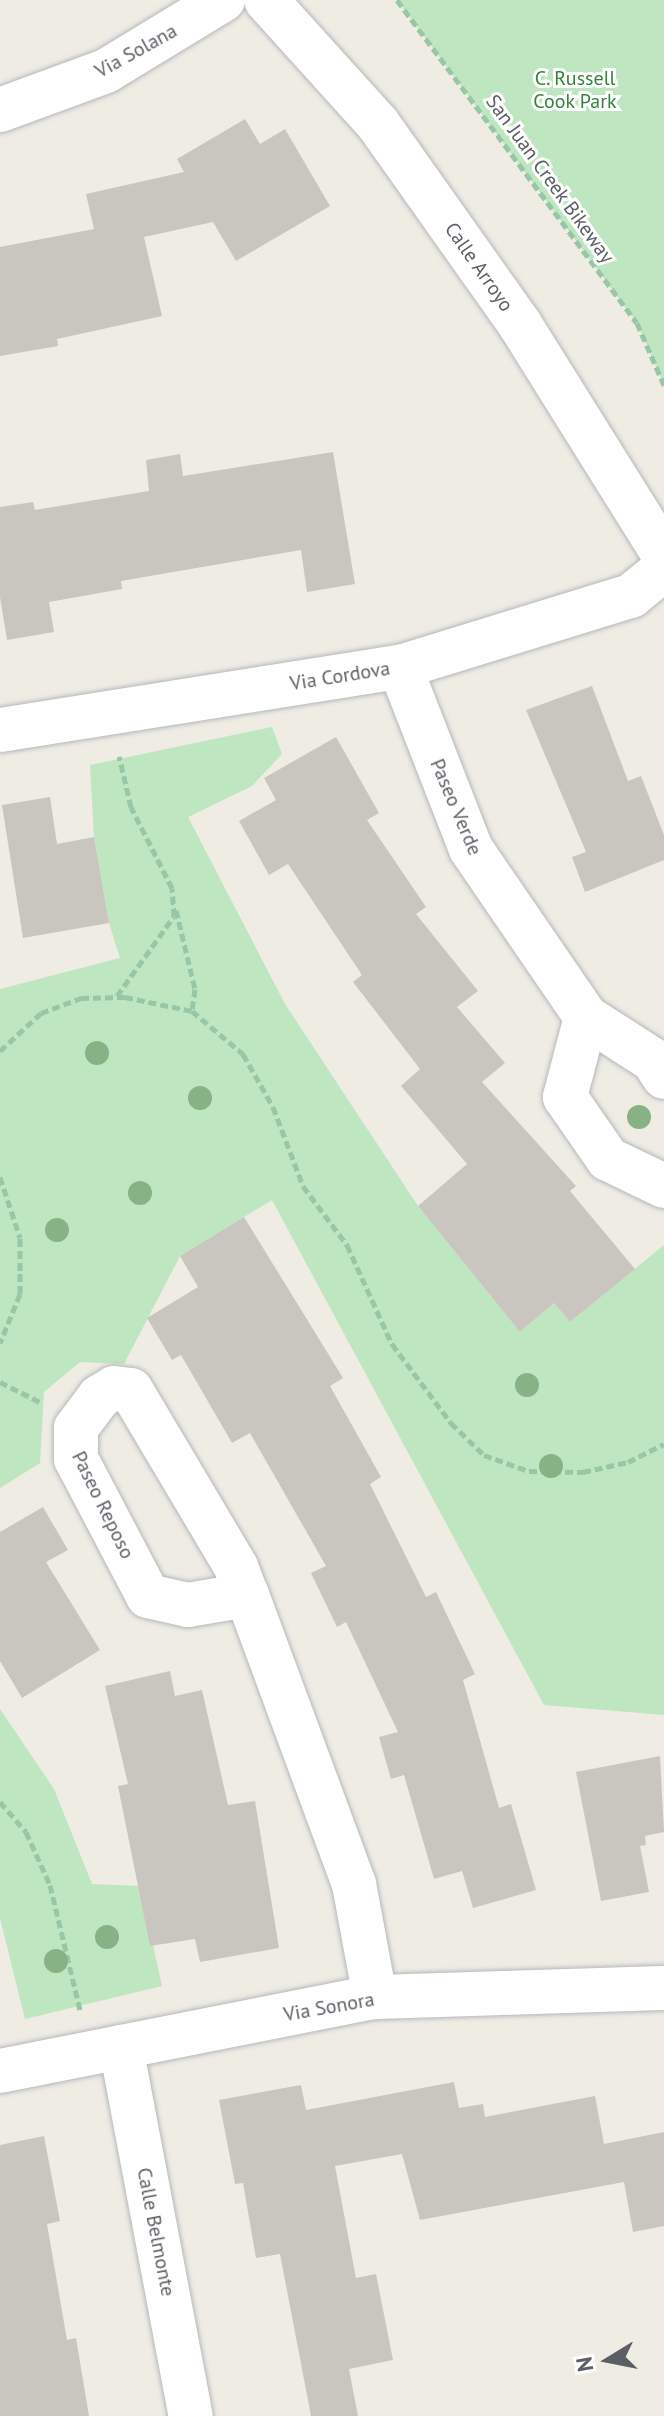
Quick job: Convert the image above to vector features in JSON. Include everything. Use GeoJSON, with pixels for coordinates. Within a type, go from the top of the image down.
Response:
{"type":"FeatureCollection","features":[{"type":"Feature","properties":{"kind":"street","name":"Via Solana"},"geometry":{"type":"LineString","coordinates":[[0,110],[106,71],[223,0]]}},
{"type":"Feature","properties":{"kind":"street","name":"Calle Arroyo"},"geometry":{"type":"LineString","coordinates":[[266,0],[378,124],[519,323],[664,555]]}},
{"type":"Feature","properties":{"kind":"street","name":"Via Cordova"},"geometry":{"type":"LineString","coordinates":[[0,730],[400,667],[631,596],[664,569]]}},
{"type":"Feature","properties":{"kind":"street","name":"Paseo Verde"},"geometry":{"type":"LineString","coordinates":[[400,667],[471,849],[586,1017],[653,1060],[664,1077]]}},
{"type":"Feature","properties":{"kind":"street"},"geometry":{"type":"LineString","coordinates":[[586,1017],[565,1097],[608,1159],[664,1186]]}},
{"type":"Feature","properties":{"kind":"street","name":"Paseo Reposo"},"geometry":{"type":"LineString","coordinates":[[247,1595],[188,1605],[148,1596],[76,1459],[76,1428],[99,1397],[114,1388],[131,1390],[236,1567],[247,1595],[354,1884],[375,1997]]}},
{"type":"Feature","properties":{"kind":"street","name":"Via Sonora"},"geometry":{"type":"LineString","coordinates":[[0,2071],[375,1997],[664,1988]]}},
{"type":"Feature","properties":{"kind":"street","name":"Calle Belmonte"},"geometry":{"type":"LineString","coordinates":[[104,2050],[191,2416]]}},
{"type":"Feature","properties":{"kind":"path","name":"San Juan Creek Bikeway"},"geometry":{"type":"LineString","coordinates":[[397,0],[637,323],[664,385]]}},
{"type":"Feature","properties":{"kind":"path"},"geometry":{"type":"LineString","coordinates":[[113,712],[122,777],[149,849],[172,888],[174,916],[160,942],[116,997]]}},
{"type":"Feature","properties":{"kind":"path"},"geometry":{"type":"LineString","coordinates":[[173,902],[195,989],[192,1011]]}},
{"type":"Feature","properties":{"kind":"path"},"geometry":{"type":"LineString","coordinates":[[0,1051],[41,1013],[81,998],[116,997],[192,1011],[243,1054],[273,1107],[303,1186],[347,1245],[392,1344],[451,1423],[484,1455],[529,1471],[583,1472],[628,1462],[664,1444]]}},
{"type":"Feature","properties":{"kind":"path"},"geometry":{"type":"LineString","coordinates":[[0,1177],[20,1238],[20,1294],[0,1343]]}},
{"type":"Feature","properties":{"kind":"path"},"geometry":{"type":"LineString","coordinates":[[0,1802],[26,1832],[50,1885],[73,1966],[104,2050]]}},
{"type":"Feature","properties":{"kind":"green space","name":"C. Russell Cook Park"},"geometry":{"type":"Polygon","coordinates":[[[397,0],[664,0],[664,385],[637,323],[397,0]]]}},
{"type":"Feature","properties":{"kind":"green space"},"geometry":{"type":"Polygon","coordinates":[[[272,727],[282,754],[252,786],[188,817],[285,1004],[418,1206],[520,1332],[554,1303],[570,1322],[664,1245],[664,1715],[544,1705],[272,1200],[180,1256],[124,1364],[80,1362],[44,1392],[40,1463],[0,1488],[0,989],[120,958],[109,923],[94,837],[90,765],[272,727]]]}},
{"type":"Feature","properties":{"kind":"green space"},"geometry":{"type":"Polygon","coordinates":[[[0,1709],[54,1789],[92,1884],[140,1886],[162,1986],[25,2019],[0,1918],[0,1709]]]}},
{"type":"Feature","properties":{"kind":"building"},"geometry":{"type":"Polygon","coordinates":[[[245,119],[260,144],[285,129],[330,206],[236,261],[213,222],[144,237],[162,316],[57,339],[58,346],[0,356],[0,247],[94,229],[86,194],[184,172],[177,159],[245,119]]]}},
{"type":"Feature","properties":{"kind":"building"},"geometry":{"type":"Polygon","coordinates":[[[333,452],[355,584],[307,592],[301,550],[121,581],[122,589],[49,602],[54,632],[7,640],[0,597],[0,507],[33,502],[35,510],[149,491],[146,460],[180,454],[183,476],[333,452]]]}},
{"type":"Feature","properties":{"kind":"building"},"geometry":{"type":"Polygon","coordinates":[[[592,686],[628,781],[641,776],[664,835],[664,860],[585,892],[572,857],[586,852],[526,710],[592,686]]]}},
{"type":"Feature","properties":{"kind":"building"},"geometry":{"type":"Polygon","coordinates":[[[336,737],[379,813],[367,820],[426,907],[416,914],[478,991],[457,1007],[505,1063],[482,1082],[576,1186],[570,1191],[635,1269],[570,1322],[554,1303],[520,1332],[418,1206],[467,1164],[401,1086],[420,1069],[353,982],[362,975],[288,864],[269,875],[239,821],[276,800],[264,778],[336,737]]]}},
{"type":"Feature","properties":{"kind":"building"},"geometry":{"type":"Polygon","coordinates":[[[50,797],[57,844],[94,837],[109,923],[23,938],[2,805],[50,797]]]}},
{"type":"Feature","properties":{"kind":"building"},"geometry":{"type":"Polygon","coordinates":[[[244,1217],[343,1378],[330,1386],[381,1477],[370,1484],[426,1597],[436,1592],[475,1674],[463,1680],[499,1808],[511,1804],[536,1890],[473,1908],[462,1871],[434,1879],[404,1775],[391,1779],[379,1737],[398,1732],[346,1622],[337,1627],[311,1573],[326,1566],[250,1433],[232,1443],[181,1355],[172,1360],[147,1318],[198,1287],[180,1256],[244,1217]]]}},
{"type":"Feature","properties":{"kind":"building"},"geometry":{"type":"Polygon","coordinates":[[[43,1507],[68,1550],[46,1562],[100,1650],[22,1698],[0,1661],[0,1532],[43,1507]]]}},
{"type":"Feature","properties":{"kind":"building"},"geometry":{"type":"Polygon","coordinates":[[[170,1671],[175,1696],[202,1690],[228,1805],[255,1801],[279,1948],[200,1962],[195,1939],[150,1946],[118,1786],[128,1784],[105,1686],[170,1671]]]}},
{"type":"Feature","properties":{"kind":"building"},"geometry":{"type":"Polygon","coordinates":[[[660,1756],[664,1832],[645,1836],[646,1845],[640,1846],[649,1892],[601,1901],[576,1772],[660,1756]]]}},
{"type":"Feature","properties":{"kind":"building"},"geometry":{"type":"Polygon","coordinates":[[[454,2082],[459,2108],[483,2104],[485,2117],[595,2096],[604,2144],[664,2132],[664,2226],[633,2232],[624,2182],[420,2220],[402,2154],[335,2166],[356,2278],[376,2274],[393,2360],[349,2369],[358,2416],[311,2416],[280,2254],[256,2258],[243,2183],[235,2184],[219,2100],[301,2085],[306,2110],[454,2082]]]}},
{"type":"Feature","properties":{"kind":"building"},"geometry":{"type":"Polygon","coordinates":[[[44,2136],[60,2221],[47,2224],[67,2340],[76,2338],[89,2416],[0,2416],[0,2145],[44,2136]]]}}]}
